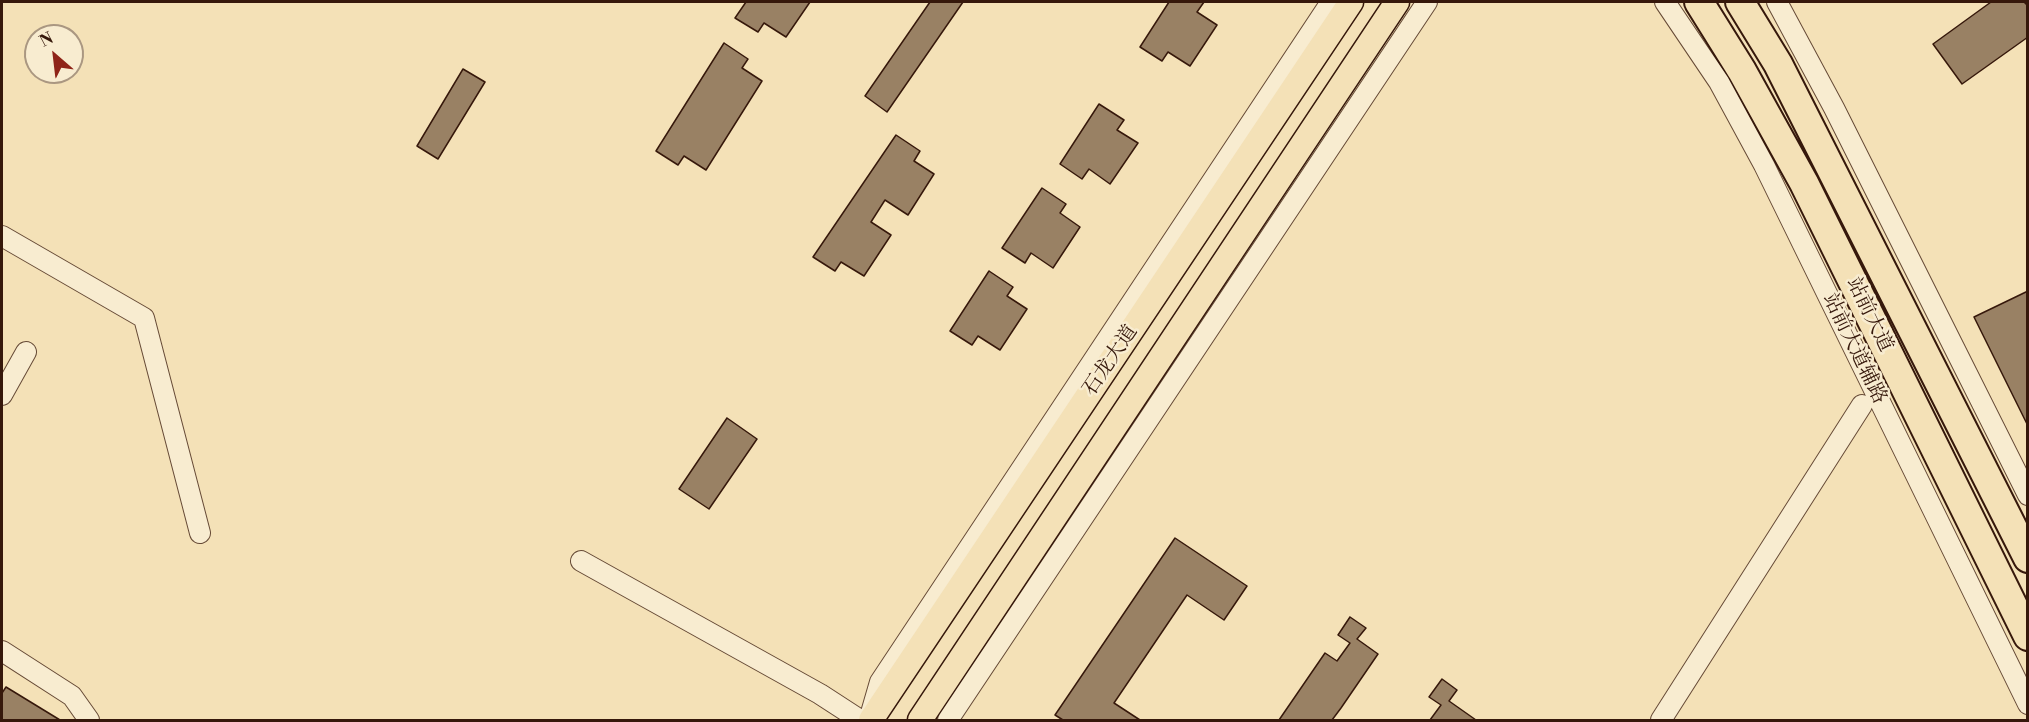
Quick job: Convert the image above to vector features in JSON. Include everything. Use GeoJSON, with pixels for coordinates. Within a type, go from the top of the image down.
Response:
{"type":"FeatureCollection","features":[{"type":"Feature","properties":{"kind":"highway","name":"站前大道"},"geometry":{"type":"LineString","coordinates":[[1699,2],[1742,71],[1804,183],[2028,636]]}},
{"type":"Feature","properties":{"kind":"highway","name":"站前大道"},"geometry":{"type":"LineString","coordinates":[[1740,2],[1778,64],[2028,558]]}},
{"type":"Feature","properties":{"kind":"main road","name":"石龙大道"},"geometry":{"type":"LineString","coordinates":[[870,720],[1351,2]]}},
{"type":"Feature","properties":{"kind":"main road","name":"石龙大道"},"geometry":{"type":"LineString","coordinates":[[920,720],[1397,2]]}},
{"type":"Feature","properties":{"kind":"street","name":"石龙大道"},"geometry":{"type":"LineString","coordinates":[[870,720],[880,682],[1331,2]]}},
{"type":"Feature","properties":{"kind":"street"},"geometry":{"type":"LineString","coordinates":[[948,720],[1427,2]]}},
{"type":"Feature","properties":{"kind":"street","name":"站前大道辅路"},"geometry":{"type":"LineString","coordinates":[[1665,2],[1719,82],[1764,165],[2028,704]]}},
{"type":"Feature","properties":{"kind":"street"},"geometry":{"type":"LineString","coordinates":[[1777,2],[1834,108],[2028,495]]}},
{"type":"Feature","properties":{"kind":"street"},"geometry":{"type":"LineString","coordinates":[[2,236],[144,318],[200,533]]}},
{"type":"Feature","properties":{"kind":"street"},"geometry":{"type":"LineString","coordinates":[[2,395],[26,352]]}},
{"type":"Feature","properties":{"kind":"street"},"geometry":{"type":"LineString","coordinates":[[1661,720],[1862,405]]}},
{"type":"Feature","properties":{"kind":"street"},"geometry":{"type":"LineString","coordinates":[[580,561],[820,694],[860,720]]}},
{"type":"Feature","properties":{"kind":"street"},"geometry":{"type":"LineString","coordinates":[[2,651],[72,696],[89,720]]}},
{"type":"Feature","properties":{"kind":"building"},"geometry":{"type":"Polygon","coordinates":[[[746,2],[810,2],[786,37],[764,23],[758,32],[735,18],[746,2]]]}},
{"type":"Feature","properties":{"kind":"building"},"geometry":{"type":"Polygon","coordinates":[[[930,2],[963,2],[887,112],[865,96],[930,2]]]}},
{"type":"Feature","properties":{"kind":"building"},"geometry":{"type":"Polygon","coordinates":[[[1169,2],[1204,2],[1197,12],[1217,25],[1190,66],[1168,52],[1162,61],[1140,47],[1169,2]]]}},
{"type":"Feature","properties":{"kind":"building"},"geometry":{"type":"Polygon","coordinates":[[[1991,2],[2024,2],[2028,6],[2028,37],[1962,84],[1933,44],[1991,2]]]}},
{"type":"Feature","properties":{"kind":"building"},"geometry":{"type":"Polygon","coordinates":[[[724,43],[748,59],[742,68],[762,81],[706,170],[684,156],[678,165],[656,151],[724,43]]]}},
{"type":"Feature","properties":{"kind":"building"},"geometry":{"type":"Polygon","coordinates":[[[463,69],[485,82],[438,159],[417,146],[463,69]]]}},
{"type":"Feature","properties":{"kind":"building"},"geometry":{"type":"Polygon","coordinates":[[[1099,104],[1124,120],[1117,130],[1138,143],[1110,184],[1089,169],[1082,179],[1060,164],[1099,104]]]}},
{"type":"Feature","properties":{"kind":"building"},"geometry":{"type":"Polygon","coordinates":[[[896,135],[920,151],[914,161],[934,174],[908,215],[885,200],[871,222],[891,235],[864,276],[841,262],[835,271],[813,257],[896,135]]]}},
{"type":"Feature","properties":{"kind":"building"},"geometry":{"type":"Polygon","coordinates":[[[1042,188],[1066,204],[1060,213],[1080,227],[1053,268],[1031,253],[1025,263],[1002,248],[1042,188]]]}},
{"type":"Feature","properties":{"kind":"building"},"geometry":{"type":"Polygon","coordinates":[[[989,271],[1013,287],[1007,296],[1027,309],[1000,350],[978,336],[972,345],[950,331],[989,271]]]}},
{"type":"Feature","properties":{"kind":"building"},"geometry":{"type":"Polygon","coordinates":[[[2028,291],[2028,426],[1974,317],[2028,291]]]}},
{"type":"Feature","properties":{"kind":"building"},"geometry":{"type":"Polygon","coordinates":[[[727,418],[757,439],[709,509],[679,489],[727,418]]]}},
{"type":"Feature","properties":{"kind":"building"},"geometry":{"type":"Polygon","coordinates":[[[1175,538],[1247,586],[1224,620],[1187,595],[1114,703],[1140,720],[1063,720],[1055,715],[1175,538]]]}},
{"type":"Feature","properties":{"kind":"building"},"geometry":{"type":"Polygon","coordinates":[[[1350,617],[1366,628],[1357,639],[1378,654],[1341,708],[1332,720],[1279,720],[1325,653],[1337,661],[1350,643],[1338,635],[1350,617]]]}},
{"type":"Feature","properties":{"kind":"building"},"geometry":{"type":"Polygon","coordinates":[[[1442,679],[1457,690],[1449,701],[1476,720],[1430,720],[1441,705],[1429,697],[1442,679]]]}},
{"type":"Feature","properties":{"kind":"building"},"geometry":{"type":"Polygon","coordinates":[[[6,687],[60,720],[2,720],[2,693],[6,687]]]}}]}
